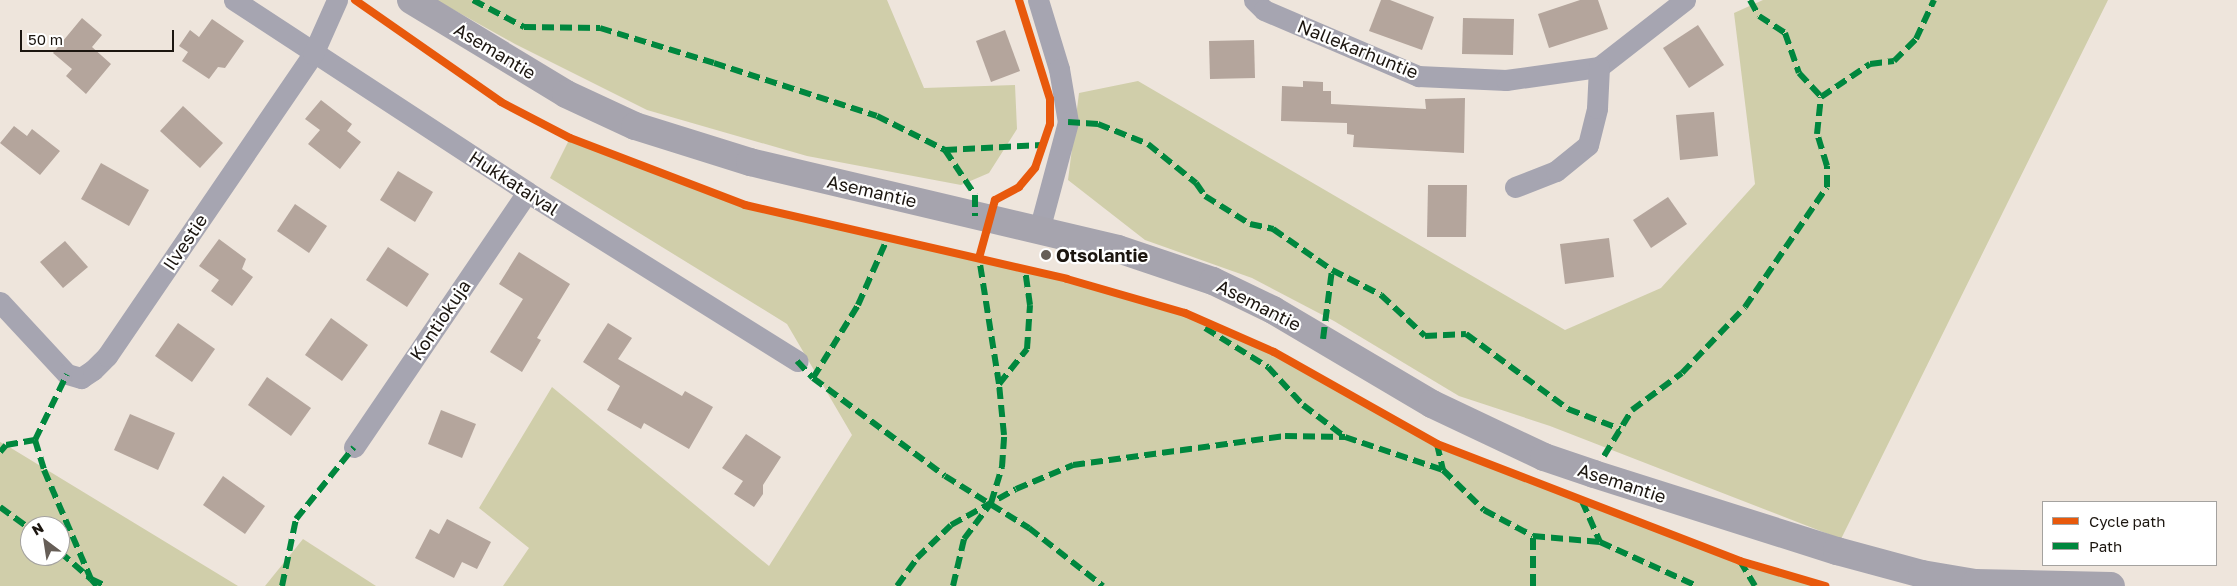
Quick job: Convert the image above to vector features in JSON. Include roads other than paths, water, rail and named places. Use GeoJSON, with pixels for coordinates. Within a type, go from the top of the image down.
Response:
{"type":"FeatureCollection","features":[{"type":"Feature","properties":{"kind":"main road","name":"Asemantie"},"geometry":{"type":"LineString","coordinates":[[411,0],[566,94],[635,126],[750,162],[1118,248],[1213,281],[1273,310],[1432,404],[1544,456],[1594,474],[1837,551],[1922,574],[1975,583],[2111,586]]}},
{"type":"Feature","properties":{"kind":"street","name":"Hukkataival"},"geometry":{"type":"LineString","coordinates":[[234,0],[313,54],[527,192],[797,361]]}},
{"type":"Feature","properties":{"kind":"street","name":"Ilvestie"},"geometry":{"type":"LineString","coordinates":[[0,302],[67,374],[80,378],[93,370],[108,356],[313,54],[337,0]]}},
{"type":"Feature","properties":{"kind":"street"},"geometry":{"type":"LineString","coordinates":[[1038,0],[1059,69],[1068,122],[1039,230]]}},
{"type":"Feature","properties":{"kind":"street","name":"Nallekarhuntie"},"geometry":{"type":"LineString","coordinates":[[1254,0],[1264,10],[1418,76],[1506,80],[1599,67],[1685,0]]}},
{"type":"Feature","properties":{"kind":"street"},"geometry":{"type":"LineString","coordinates":[[1515,187],[1556,171],[1588,145],[1597,108],[1599,67]]}},
{"type":"Feature","properties":{"kind":"street","name":"Kontiokuja"},"geometry":{"type":"LineString","coordinates":[[354,447],[527,192]]}},
{"type":"Feature","properties":{"kind":"place","name":"Otsolantie"},"geometry":{"type":"Point","coordinates":[1046,255]}}]}
